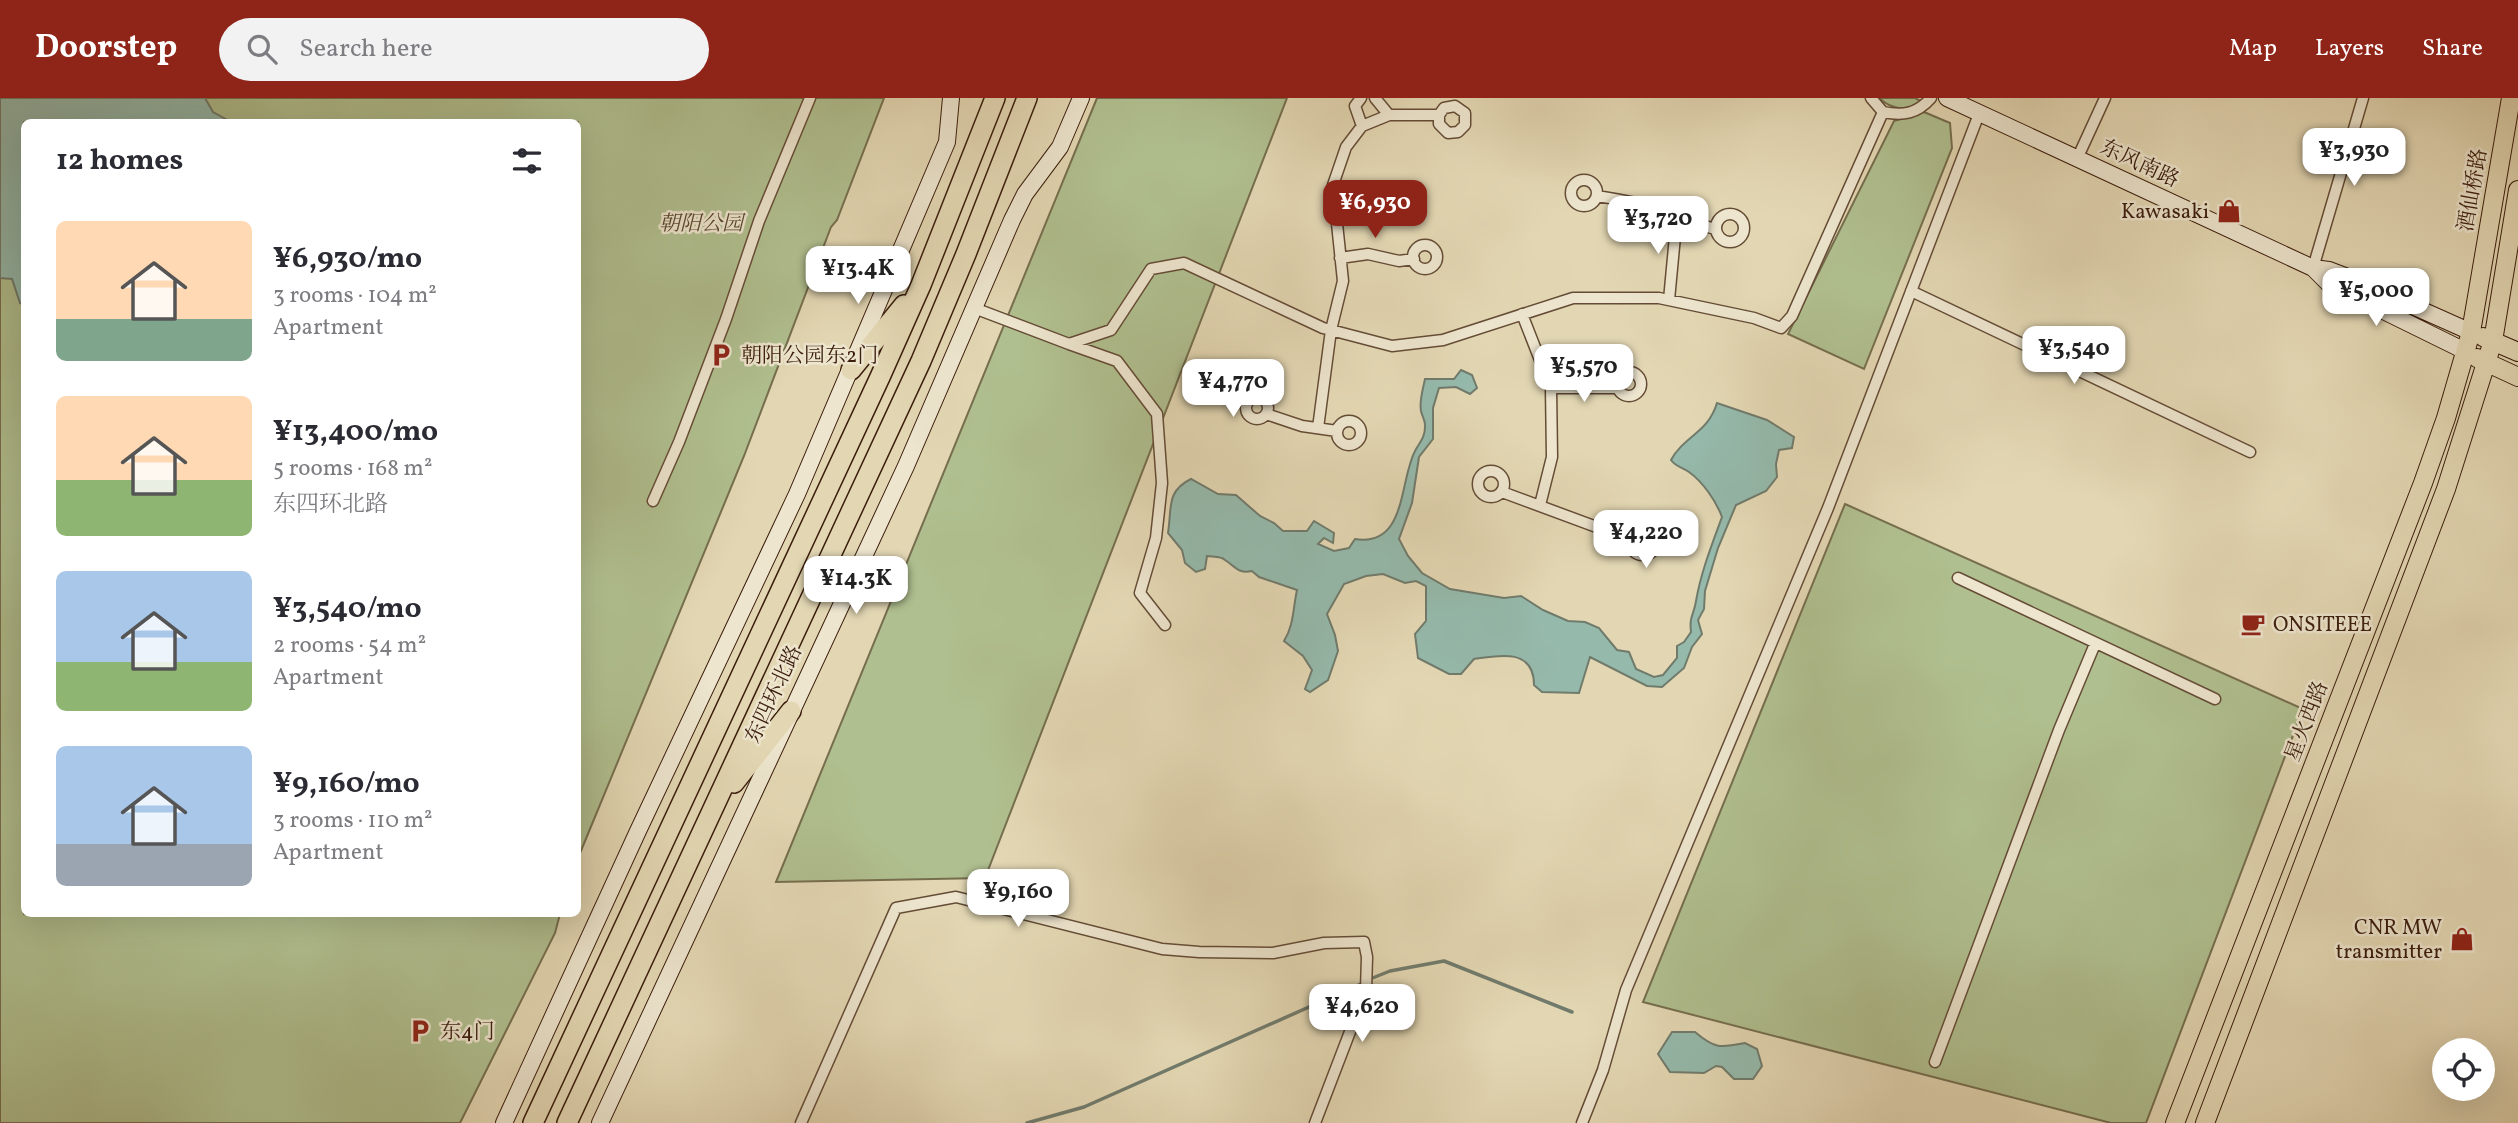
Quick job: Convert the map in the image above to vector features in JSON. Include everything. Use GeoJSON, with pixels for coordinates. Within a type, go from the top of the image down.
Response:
{"type":"FeatureCollection","features":[{"type":"Feature","properties":{"kind":"highway","name":"东四环北路"},"geometry":{"type":"LineString","coordinates":[[533,1123],[921,285],[995,98]]}},
{"type":"Feature","properties":{"kind":"highway","name":"东四环北路"},"geometry":{"type":"LineString","coordinates":[[567,1123],[921,361],[1027,98]]}},
{"type":"Feature","properties":{"kind":"highway"},"geometry":{"type":"LineString","coordinates":[[850,370],[921,285]]}},
{"type":"Feature","properties":{"kind":"highway"},"geometry":{"type":"LineString","coordinates":[[713,809],[791,710]]}},
{"type":"Feature","properties":{"kind":"main road","name":"酒仙桥路"},"geometry":{"type":"LineString","coordinates":[[2471,332],[2511,98]]}},
{"type":"Feature","properties":{"kind":"main road"},"geometry":{"type":"LineString","coordinates":[[2205,1123],[2446,489],[2493,341],[2518,190]]}},
{"type":"Feature","properties":{"kind":"main road","name":"东风南路"},"geometry":{"type":"LineString","coordinates":[[2471,332],[2518,352]]}},
{"type":"Feature","properties":{"kind":"main road","name":"星火西路"},"geometry":{"type":"LineString","coordinates":[[2175,1123],[2423,483],[2446,418],[2471,332]]}},
{"type":"Feature","properties":{"kind":"main road","name":"东风南路"},"geometry":{"type":"LineString","coordinates":[[2465,351],[2518,377]]}},
{"type":"Feature","properties":{"kind":"street"},"geometry":{"type":"LineString","coordinates":[[653,501],[679,442],[726,319],[759,221],[810,98]]}},
{"type":"Feature","properties":{"kind":"street"},"geometry":{"type":"LineString","coordinates":[[504,1123],[797,495],[947,142],[951,98]]}},
{"type":"Feature","properties":{"kind":"street","name":"东四环北路"},"geometry":{"type":"LineString","coordinates":[[600,1123],[906,466],[1012,220],[1025,194],[1060,147],[1081,98]]}},
{"type":"Feature","properties":{"kind":"street"},"geometry":{"type":"LineString","coordinates":[[1361,98],[1355,106],[1362,127]]}},
{"type":"Feature","properties":{"kind":"street"},"geometry":{"type":"LineString","coordinates":[[1375,98],[1389,115]]}},
{"type":"Feature","properties":{"kind":"street"},"geometry":{"type":"LineString","coordinates":[[1871,98],[1883,112],[1905,115],[1922,108],[1931,98]]}},
{"type":"Feature","properties":{"kind":"street","name":"东风南路"},"geometry":{"type":"LineString","coordinates":[[1947,98],[2314,268],[2350,278],[2471,332]]}},
{"type":"Feature","properties":{"kind":"street"},"geometry":{"type":"LineString","coordinates":[[2077,159],[2105,98]]}},
{"type":"Feature","properties":{"kind":"street"},"geometry":{"type":"LineString","coordinates":[[2314,268],[2363,98]]}},
{"type":"Feature","properties":{"kind":"street"},"geometry":{"type":"LineString","coordinates":[[1069,344],[1111,330],[1151,269],[1184,263],[1331,330],[1392,346],[1443,340],[1573,298],[1659,298],[1754,318],[1781,328],[1792,316],[1883,112]]}},
{"type":"Feature","properties":{"kind":"street"},"geometry":{"type":"LineString","coordinates":[[1582,1123],[1603,1070],[1626,990],[1828,508],[1979,114]]}},
{"type":"Feature","properties":{"kind":"street"},"geometry":{"type":"LineString","coordinates":[[1318,428],[1331,330],[1343,281],[1333,185],[1346,147],[1362,127],[1389,115],[1439,115]]}},
{"type":"Feature","properties":{"kind":"street"},"geometry":{"type":"LineString","coordinates":[[1597,196],[1634,202],[1716,229]]}},
{"type":"Feature","properties":{"kind":"street"},"geometry":{"type":"LineString","coordinates":[[1669,300],[1677,215]]}},
{"type":"Feature","properties":{"kind":"street"},"geometry":{"type":"LineString","coordinates":[[1340,258],[1368,254],[1399,261],[1414,259]]}},
{"type":"Feature","properties":{"kind":"street","name":"东风南路"},"geometry":{"type":"LineString","coordinates":[[2314,268],[2328,282],[2345,292],[2465,351]]}},
{"type":"Feature","properties":{"kind":"street"},"geometry":{"type":"LineString","coordinates":[[1911,290],[2250,452]]}},
{"type":"Feature","properties":{"kind":"street"},"geometry":{"type":"LineString","coordinates":[[974,309],[1117,361],[1157,414],[1163,483],[1156,538],[1140,593],[1165,625]]}},
{"type":"Feature","properties":{"kind":"street"},"geometry":{"type":"LineString","coordinates":[[1522,314],[1551,388],[1552,457],[1540,505]]}},
{"type":"Feature","properties":{"kind":"street"},"geometry":{"type":"LineString","coordinates":[[1551,388],[1618,388]]}},
{"type":"Feature","properties":{"kind":"street"},"geometry":{"type":"LineString","coordinates":[[1266,414],[1318,428],[1337,430]]}},
{"type":"Feature","properties":{"kind":"street"},"geometry":{"type":"LineString","coordinates":[[1502,492],[1629,539]]}},
{"type":"Feature","properties":{"kind":"street"},"geometry":{"type":"LineString","coordinates":[[1958,578],[2095,645],[2215,699]]}},
{"type":"Feature","properties":{"kind":"street"},"geometry":{"type":"LineString","coordinates":[[1935,1062],[2059,730],[2095,645]]}},
{"type":"Feature","properties":{"kind":"street"},"geometry":{"type":"LineString","coordinates":[[801,1123],[895,908],[956,897],[1162,949],[1273,953],[1324,943],[1364,942],[1367,957],[1366,990],[1315,1123]]}},
{"type":"Feature","properties":{"kind":"green space","name":"朝阳公园"},"geometry":{"type":"Polygon","coordinates":[[[0,98],[884,98],[837,220],[831,227],[744,456],[581,851],[581,119],[21,119],[21,917],[559,917],[555,933],[460,1123],[0,1123],[0,98]]]}},
{"type":"Feature","properties":{"kind":"green space"},"geometry":{"type":"Polygon","coordinates":[[[1097,98],[1287,98],[985,878],[776,882],[1097,98]]]}},
{"type":"Feature","properties":{"kind":"green space"},"geometry":{"type":"Polygon","coordinates":[[[1879,98],[1915,98],[1921,101],[1911,107],[1900,108],[1879,98]]]}},
{"type":"Feature","properties":{"kind":"green space"},"geometry":{"type":"Polygon","coordinates":[[[1924,112],[1950,123],[1952,148],[1864,369],[1788,334],[1894,121],[1924,112]]]}},
{"type":"Feature","properties":{"kind":"green space"},"geometry":{"type":"Polygon","coordinates":[[[1845,504],[2303,709],[2146,1123],[2111,1123],[1643,1002],[1845,504]]]}},
{"type":"Feature","properties":{"kind":"shaded area"},"geometry":{"type":"Polygon","coordinates":[[[0,98],[205,98],[213,112],[226,119],[21,119],[21,304],[12,279],[0,278],[0,98]]]}},
{"type":"Feature","properties":{"kind":"shaded area"},"geometry":{"type":"Polygon","coordinates":[[[1461,370],[1472,375],[1477,388],[1470,394],[1456,387],[1439,388],[1433,408],[1433,439],[1419,457],[1412,503],[1399,539],[1408,556],[1422,573],[1450,589],[1504,598],[1521,596],[1568,621],[1585,622],[1599,628],[1617,650],[1629,652],[1636,669],[1654,677],[1663,675],[1677,658],[1677,646],[1684,642],[1691,632],[1691,619],[1701,579],[1722,517],[1713,498],[1699,481],[1671,460],[1682,445],[1708,421],[1717,403],[1767,420],[1794,437],[1792,448],[1779,450],[1777,477],[1766,491],[1736,505],[1718,548],[1705,591],[1704,609],[1698,620],[1702,634],[1692,647],[1684,668],[1662,687],[1647,686],[1590,657],[1579,693],[1542,692],[1534,685],[1528,665],[1522,659],[1513,657],[1474,659],[1461,674],[1449,674],[1418,658],[1415,634],[1426,621],[1426,586],[1416,581],[1405,583],[1383,574],[1366,576],[1344,584],[1327,614],[1338,651],[1328,680],[1310,692],[1305,689],[1312,670],[1303,656],[1284,641],[1291,623],[1297,590],[1259,577],[1252,571],[1240,571],[1219,557],[1207,556],[1205,569],[1196,572],[1185,563],[1182,550],[1168,533],[1174,495],[1177,489],[1191,479],[1218,494],[1236,495],[1283,531],[1307,531],[1314,521],[1334,533],[1333,543],[1324,538],[1318,544],[1334,551],[1349,548],[1355,539],[1372,539],[1384,533],[1393,523],[1410,464],[1424,434],[1425,423],[1420,403],[1425,379],[1454,379],[1461,370]]]}},
{"type":"Feature","properties":{"kind":"shaded area"},"geometry":{"type":"Polygon","coordinates":[[[1672,1032],[1695,1032],[1718,1046],[1745,1043],[1757,1049],[1762,1066],[1753,1079],[1734,1079],[1722,1067],[1716,1066],[1704,1073],[1670,1072],[1658,1054],[1672,1032]]]}},
{"type":"Feature","properties":{"kind":"waterway"},"geometry":{"type":"LineString","coordinates":[[1370,979],[1390,971],[1444,961],[1572,1012]]}},
{"type":"Feature","properties":{"kind":"waterway"},"geometry":{"type":"LineString","coordinates":[[1027,1123],[1084,1107],[1363,983]]}},
{"type":"Feature","properties":{"kind":"place","name":"Kawasaki"},"geometry":{"type":"Point","coordinates":[2229,211]}},
{"type":"Feature","properties":{"kind":"place","name":"朝阳公园东2门"},"geometry":{"type":"Point","coordinates":[721,355]}},
{"type":"Feature","properties":{"kind":"place","name":"ONSITEEE"},"geometry":{"type":"Point","coordinates":[2253,624]}},
{"type":"Feature","properties":{"kind":"place","name":"CNR MW transmitter"},"geometry":{"type":"Point","coordinates":[2462,939]}},
{"type":"Feature","properties":{"kind":"place","name":"东4门"},"geometry":{"type":"Point","coordinates":[420,1031]}}]}
